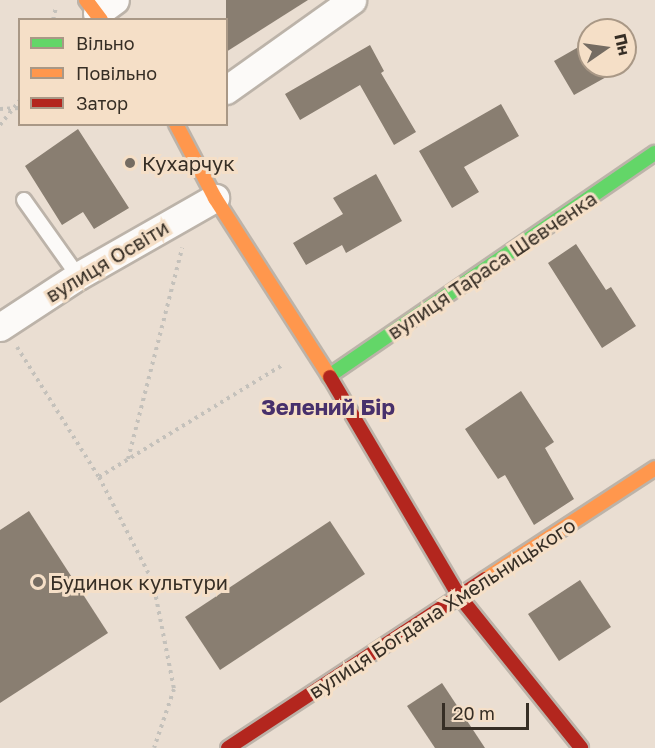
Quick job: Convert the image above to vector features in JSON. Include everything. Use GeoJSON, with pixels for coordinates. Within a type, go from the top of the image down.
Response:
{"type":"FeatureCollection","features":[{"type":"Feature","properties":{"kind":"street"},"geometry":{"type":"LineString","coordinates":[[228,89],[352,0]]}},
{"type":"Feature","properties":{"kind":"street"},"geometry":{"type":"LineString","coordinates":[[178,126],[215,198],[328,376],[459,597],[581,748]]}},
{"type":"Feature","properties":{"kind":"street","name":"вулиця Тараса Шевченка"},"geometry":{"type":"LineString","coordinates":[[328,376],[655,153]]}},
{"type":"Feature","properties":{"kind":"street","name":"вулиця Освіти"},"geometry":{"type":"LineString","coordinates":[[2,326],[78,276],[215,198]]}},
{"type":"Feature","properties":{"kind":"street","name":"вулиця Богдана Хмельницького"},"geometry":{"type":"LineString","coordinates":[[228,748],[655,468]]}},
{"type":"Feature","properties":{"kind":"lane"},"geometry":{"type":"LineString","coordinates":[[24,200],[78,276]]}},
{"type":"Feature","properties":{"kind":"path"},"geometry":{"type":"LineString","coordinates":[[0,125],[18,102]]}},
{"type":"Feature","properties":{"kind":"path"},"geometry":{"type":"LineString","coordinates":[[0,109],[18,108]]}},
{"type":"Feature","properties":{"kind":"path"},"geometry":{"type":"LineString","coordinates":[[128,460],[191,212]]}},
{"type":"Feature","properties":{"kind":"path"},"geometry":{"type":"LineString","coordinates":[[2,326],[99,477],[153,582],[174,689],[154,748]]}},
{"type":"Feature","properties":{"kind":"path"},"geometry":{"type":"LineString","coordinates":[[99,477],[310,348]]}},
{"type":"Feature","properties":{"kind":"building"},"geometry":{"type":"Polygon","coordinates":[[[226,0],[308,0],[228,51],[228,18],[226,18],[226,0]]]}},
{"type":"Feature","properties":{"kind":"building"},"geometry":{"type":"Polygon","coordinates":[[[370,45],[384,71],[381,73],[416,132],[394,145],[360,85],[300,120],[285,94],[370,45]]]}},
{"type":"Feature","properties":{"kind":"building"},"geometry":{"type":"Polygon","coordinates":[[[577,48],[577,78],[604,78],[574,95],[554,61],[577,48]]]}},
{"type":"Feature","properties":{"kind":"building"},"geometry":{"type":"Polygon","coordinates":[[[501,104],[519,136],[464,167],[479,192],[452,208],[419,151],[501,104]]]}},
{"type":"Feature","properties":{"kind":"building"},"geometry":{"type":"Polygon","coordinates":[[[78,129],[129,208],[94,229],[83,212],[62,225],[25,166],[78,129]]]}},
{"type":"Feature","properties":{"kind":"building"},"geometry":{"type":"Polygon","coordinates":[[[376,174],[402,221],[346,253],[342,245],[306,265],[293,243],[343,214],[333,198],[376,174]]]}},
{"type":"Feature","properties":{"kind":"building"},"geometry":{"type":"Polygon","coordinates":[[[576,244],[606,290],[611,287],[636,326],[602,348],[548,263],[576,244]]]}},
{"type":"Feature","properties":{"kind":"building"},"geometry":{"type":"Polygon","coordinates":[[[521,391],[554,442],[545,448],[574,499],[534,525],[505,475],[498,479],[465,429],[521,391]]]}},
{"type":"Feature","properties":{"kind":"building","name":"Будинок культури"},"geometry":{"type":"Polygon","coordinates":[[[29,511],[108,633],[0,703],[0,530],[29,511]]]}},
{"type":"Feature","properties":{"kind":"building"},"geometry":{"type":"Polygon","coordinates":[[[330,521],[365,574],[220,670],[185,617],[330,521]]]}},
{"type":"Feature","properties":{"kind":"building"},"geometry":{"type":"Polygon","coordinates":[[[580,580],[611,627],[559,661],[528,614],[580,580]]]}},
{"type":"Feature","properties":{"kind":"building"},"geometry":{"type":"Polygon","coordinates":[[[442,683],[485,748],[435,748],[407,706],[442,683]]]}},
{"type":"Feature","properties":{"kind":"traffic: fast"},"geometry":{"type":"LineString","coordinates":[[329,376],[655,153]]}},
{"type":"Feature","properties":{"kind":"traffic: slow"},"geometry":{"type":"LineString","coordinates":[[86,0],[100,18]]}},
{"type":"Feature","properties":{"kind":"traffic: slow"},"geometry":{"type":"LineString","coordinates":[[177,126],[215,198],[330,377]]}},
{"type":"Feature","properties":{"kind":"traffic: slow"},"geometry":{"type":"LineString","coordinates":[[485,579],[655,468]]}},
{"type":"Feature","properties":{"kind":"traffic: jam"},"geometry":{"type":"LineString","coordinates":[[330,377],[459,596],[581,748]]}},
{"type":"Feature","properties":{"kind":"traffic: jam"},"geometry":{"type":"LineString","coordinates":[[228,748],[485,579]]}},
{"type":"Feature","properties":{"kind":"place","name":"Кухарчук"},"geometry":{"type":"Point","coordinates":[130,163]}},
{"type":"Feature","properties":{"kind":"place","name":"Будинок культури"},"geometry":{"type":"Point","coordinates":[38,582]}},
{"type":"Feature","properties":{"kind":"district","name":"Зелений Бір"},"geometry":{"type":"Point","coordinates":[328,407]}}]}
